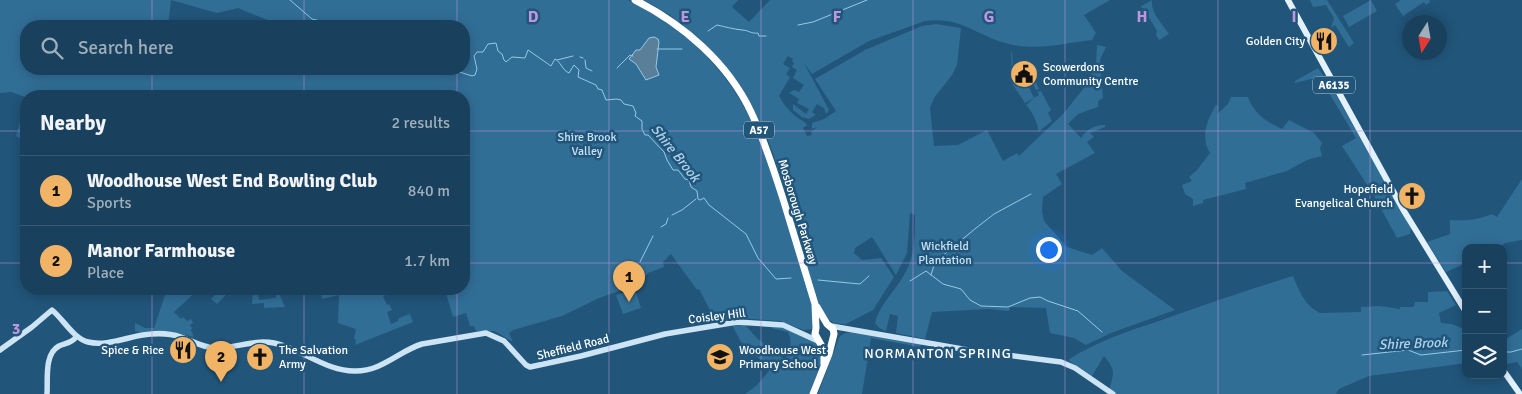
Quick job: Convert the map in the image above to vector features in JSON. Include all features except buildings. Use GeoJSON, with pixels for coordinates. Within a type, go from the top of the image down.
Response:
{"type":"FeatureCollection","features":[{"type":"Feature","properties":{"kind":"highway","name":"Mosborough Parkway"},"geometry":{"type":"LineString","coordinates":[[635,0],[665,17],[696,41],[728,76],[751,111],[768,152],[815,304],[816,328]]}},
{"type":"Feature","properties":{"kind":"highway","name":"Mosborough Parkway"},"geometry":{"type":"LineString","coordinates":[[815,304],[829,325]]}},
{"type":"Feature","properties":{"kind":"highway"},"geometry":{"type":"LineString","coordinates":[[816,328],[821,324],[829,325]]}},
{"type":"Feature","properties":{"kind":"highway","name":"A57"},"geometry":{"type":"LineString","coordinates":[[829,325],[834,331],[834,338]]}},
{"type":"Feature","properties":{"kind":"highway","name":"A57"},"geometry":{"type":"LineString","coordinates":[[816,328],[815,334],[825,354],[824,365]]}},
{"type":"Feature","properties":{"kind":"highway"},"geometry":{"type":"LineString","coordinates":[[819,341],[827,343],[834,338]]}},
{"type":"Feature","properties":{"kind":"highway"},"geometry":{"type":"LineString","coordinates":[[813,394],[834,338]]}},
{"type":"Feature","properties":{"kind":"main road","name":"A6135"},"geometry":{"type":"LineString","coordinates":[[1288,0],[1404,211],[1462,305]]}},
{"type":"Feature","properties":{"kind":"main road"},"geometry":{"type":"LineString","coordinates":[[0,350],[52,310],[62,319],[76,337],[72,342],[58,347],[52,353],[48,369],[48,394]]}},
{"type":"Feature","properties":{"kind":"main road","name":"Coisley Hill"},"geometry":{"type":"LineString","coordinates":[[665,334],[741,321],[779,324],[819,341]]}},
{"type":"Feature","properties":{"kind":"main road"},"geometry":{"type":"LineString","coordinates":[[829,325],[968,350],[1061,362],[1075,368],[1113,394]]}},
{"type":"Feature","properties":{"kind":"main road"},"geometry":{"type":"LineString","coordinates":[[800,332],[808,332],[816,328]]}},
{"type":"Feature","properties":{"kind":"main road"},"geometry":{"type":"LineString","coordinates":[[834,338],[845,331],[853,329]]}},
{"type":"Feature","properties":{"kind":"main road","name":"Sheffield Road"},"geometry":{"type":"LineString","coordinates":[[76,337],[94,343],[157,334],[175,335],[212,348],[252,343],[270,343],[284,346],[343,370],[356,371],[378,366],[414,347],[482,333],[493,335],[504,341],[524,364],[530,367],[665,334]]}},
{"type":"Feature","properties":{"kind":"main road"},"geometry":{"type":"LineString","coordinates":[[1507,376],[1520,394]]}},
{"type":"Feature","properties":{"kind":"green space"},"geometry":{"type":"Polygon","coordinates":[[[0,0],[171,0],[628,0],[662,18],[683,26],[670,15],[644,0],[738,0],[732,7],[749,22],[770,0],[1110,0],[1084,15],[1096,33],[1092,40],[1041,47],[1020,46],[997,41],[949,21],[925,21],[869,41],[812,74],[804,63],[829,110],[826,114],[824,108],[817,104],[812,112],[816,115],[809,119],[802,117],[793,110],[793,104],[806,114],[809,109],[797,103],[799,99],[789,93],[794,90],[799,92],[804,85],[793,78],[797,70],[792,67],[793,59],[788,56],[783,64],[790,68],[786,74],[790,77],[779,96],[795,116],[806,123],[807,125],[803,128],[807,136],[812,135],[811,132],[817,127],[812,129],[812,123],[824,119],[836,111],[815,79],[865,50],[922,26],[936,24],[961,28],[957,65],[952,75],[934,98],[930,108],[934,146],[958,145],[987,130],[1003,161],[1017,153],[1019,156],[1063,114],[1092,78],[1091,66],[1096,65],[1097,45],[1106,47],[1100,60],[1103,98],[1098,101],[1098,107],[1078,114],[1068,124],[1081,138],[1091,128],[1101,125],[1105,125],[1105,127],[1090,133],[1094,137],[1087,142],[1095,153],[1056,174],[1062,184],[1043,197],[1042,211],[1044,221],[1067,247],[1092,255],[1102,248],[1122,271],[1175,310],[1111,333],[1086,345],[1074,338],[1050,333],[1046,308],[1010,307],[1009,311],[988,309],[932,312],[925,339],[896,333],[898,316],[890,314],[886,331],[879,328],[875,323],[882,307],[904,275],[911,258],[914,242],[915,215],[910,213],[907,253],[896,275],[872,237],[855,248],[854,253],[862,260],[881,258],[894,277],[873,310],[846,324],[834,323],[829,320],[818,303],[773,153],[763,127],[739,83],[714,53],[708,58],[723,75],[746,111],[763,148],[815,312],[812,329],[804,330],[780,321],[738,318],[716,322],[699,289],[697,290],[671,254],[663,262],[664,267],[648,273],[639,284],[599,298],[562,316],[513,330],[509,333],[513,342],[495,331],[476,331],[474,326],[470,326],[466,313],[453,317],[447,295],[470,295],[470,90],[20,90],[20,95],[11,92],[0,93],[0,0]]]}},
{"type":"Feature","properties":{"kind":"green space"},"geometry":{"type":"Polygon","coordinates":[[[1152,0],[1155,14],[1169,34],[1159,40],[1156,35],[1157,31],[1144,9],[1140,7],[1152,0]]]}},
{"type":"Feature","properties":{"kind":"green space"},"geometry":{"type":"Polygon","coordinates":[[[1310,0],[1327,0],[1354,43],[1349,47],[1335,25],[1331,28],[1334,18],[1326,5],[1313,7],[1310,0]]]}},
{"type":"Feature","properties":{"kind":"green space"},"geometry":{"type":"Polygon","coordinates":[[[1371,0],[1377,11],[1349,27],[1343,16],[1371,0]]]}},
{"type":"Feature","properties":{"kind":"green space"},"geometry":{"type":"Polygon","coordinates":[[[1401,0],[1429,0],[1430,2],[1426,5],[1424,2],[1404,15],[1402,15],[1395,4],[1401,0]]]}},
{"type":"Feature","properties":{"kind":"green space"},"geometry":{"type":"Polygon","coordinates":[[[1012,51],[1013,68],[1018,66],[1018,61],[1031,61],[1031,65],[1018,72],[1025,82],[1016,79],[1022,83],[1027,83],[1034,78],[1039,89],[1036,90],[1033,84],[1035,82],[1028,83],[1031,83],[1028,85],[1034,98],[1025,103],[1013,85],[1012,76],[1015,77],[1012,74],[1012,51]]]}},
{"type":"Feature","properties":{"kind":"green space"},"geometry":{"type":"Polygon","coordinates":[[[1318,68],[1335,93],[1411,228],[1410,234],[1397,238],[1373,194],[1342,146],[1356,138],[1323,83],[1315,78],[1295,83],[1295,81],[1318,68]]]}},
{"type":"Feature","properties":{"kind":"green space"},"geometry":{"type":"Polygon","coordinates":[[[1041,91],[1051,110],[1048,113],[1052,121],[1038,132],[1034,117],[1026,105],[1039,95],[1037,92],[1041,91]]]}},
{"type":"Feature","properties":{"kind":"green space"},"geometry":{"type":"Polygon","coordinates":[[[1231,97],[1248,97],[1253,108],[1262,117],[1282,129],[1289,120],[1314,133],[1322,143],[1320,148],[1322,156],[1307,160],[1287,171],[1245,183],[1246,189],[1203,200],[1203,203],[1193,206],[1193,199],[1185,194],[1182,185],[1192,181],[1189,177],[1210,153],[1205,141],[1205,135],[1210,117],[1216,105],[1218,106],[1217,114],[1228,104],[1231,97]]]}},
{"type":"Feature","properties":{"kind":"green space"},"geometry":{"type":"Polygon","coordinates":[[[20,122],[20,138],[16,136],[20,122]]]}},
{"type":"Feature","properties":{"kind":"green space"},"geometry":{"type":"Polygon","coordinates":[[[1522,179],[1522,240],[1503,244],[1462,244],[1462,265],[1446,272],[1427,242],[1450,234],[1450,220],[1471,220],[1492,214],[1497,217],[1522,179]]]}},
{"type":"Feature","properties":{"kind":"green space"},"geometry":{"type":"Polygon","coordinates":[[[1293,276],[1306,302],[1320,313],[1361,312],[1361,307],[1380,306],[1400,309],[1400,307],[1414,307],[1415,302],[1428,302],[1428,292],[1447,291],[1456,305],[1439,313],[1441,323],[1452,324],[1462,328],[1462,364],[1369,376],[1339,389],[1336,394],[1116,394],[1109,390],[1113,372],[1111,365],[1104,356],[1092,376],[1068,360],[1100,342],[1293,276]]]}},
{"type":"Feature","properties":{"kind":"green space"},"geometry":{"type":"Polygon","coordinates":[[[635,289],[641,308],[623,314],[616,295],[635,289]]]}},
{"type":"Feature","properties":{"kind":"green space"},"geometry":{"type":"Polygon","coordinates":[[[165,295],[192,295],[174,312],[181,319],[183,317],[187,321],[191,319],[193,323],[190,325],[194,337],[163,331],[135,331],[135,323],[145,328],[154,328],[165,295]]]}},
{"type":"Feature","properties":{"kind":"green space"},"geometry":{"type":"Polygon","coordinates":[[[215,295],[226,295],[217,304],[211,299],[215,295]]]}},
{"type":"Feature","properties":{"kind":"green space"},"geometry":{"type":"Polygon","coordinates":[[[253,295],[258,295],[259,300],[276,298],[276,295],[280,295],[285,307],[264,308],[264,303],[252,304],[253,295]]]}},
{"type":"Feature","properties":{"kind":"green space"},"geometry":{"type":"Polygon","coordinates":[[[321,295],[339,295],[322,299],[321,295]]]}},
{"type":"Feature","properties":{"kind":"green space"},"geometry":{"type":"Polygon","coordinates":[[[339,295],[386,295],[383,296],[387,305],[389,304],[392,310],[387,312],[391,324],[398,321],[399,318],[410,314],[413,322],[355,345],[356,329],[338,323],[339,295]]]}},
{"type":"Feature","properties":{"kind":"green space"},"geometry":{"type":"Polygon","coordinates":[[[731,323],[744,324],[758,339],[785,360],[790,346],[790,336],[788,332],[771,328],[771,325],[791,330],[821,346],[822,362],[809,394],[745,394],[757,385],[769,371],[764,363],[741,342],[731,323]]]}},
{"type":"Feature","properties":{"kind":"green space"},"geometry":{"type":"Polygon","coordinates":[[[1522,329],[1522,369],[1517,362],[1507,364],[1507,338],[1522,329]]]}},
{"type":"Feature","properties":{"kind":"green space"},"geometry":{"type":"Polygon","coordinates":[[[861,332],[922,342],[920,347],[871,338],[862,394],[818,394],[839,338],[846,333],[861,332]]]}},
{"type":"Feature","properties":{"kind":"shaded area"},"geometry":{"type":"Polygon","coordinates":[[[654,37],[659,42],[656,67],[659,75],[646,80],[636,64],[629,59],[636,50],[640,50],[649,38],[654,37]]]}},
{"type":"Feature","properties":{"kind":"waterway","name":"Shire Brook"},"geometry":{"type":"LineString","coordinates":[[290,0],[312,19],[316,20]]}},
{"type":"Feature","properties":{"kind":"waterway","name":"Shire Brook"},"geometry":{"type":"LineString","coordinates":[[798,25],[813,22],[867,0]]}},
{"type":"Feature","properties":{"kind":"waterway"},"geometry":{"type":"LineString","coordinates":[[708,31],[717,25],[758,33],[759,36],[766,36]]}},
{"type":"Feature","properties":{"kind":"waterway","name":"Shire Brook"},"geometry":{"type":"LineString","coordinates":[[469,75],[475,75],[477,69],[474,56],[477,52],[483,52],[488,44],[496,43],[498,51],[506,62],[512,57],[525,58],[528,50],[551,66],[555,59],[569,73],[574,65],[579,70],[578,77],[596,85],[598,89],[602,90],[606,100],[617,99],[621,100],[624,104],[633,106],[636,113],[635,116],[642,121],[642,129],[645,135],[648,135],[664,152],[673,170],[678,170],[685,179],[689,180],[691,187],[697,191],[698,199],[704,198],[709,205],[746,234],[758,258],[776,279],[791,278]]}},
{"type":"Feature","properties":{"kind":"waterway"},"geometry":{"type":"LineString","coordinates":[[657,49],[682,49]]}},
{"type":"Feature","properties":{"kind":"waterway"},"geometry":{"type":"LineString","coordinates":[[617,68],[630,55],[633,56]]}},
{"type":"Feature","properties":{"kind":"waterway"},"geometry":{"type":"LineString","coordinates":[[557,60],[573,56]]}},
{"type":"Feature","properties":{"kind":"waterway"},"geometry":{"type":"LineString","coordinates":[[585,60],[586,68],[592,71]]}},
{"type":"Feature","properties":{"kind":"waterway"},"geometry":{"type":"LineString","coordinates":[[931,275],[935,262],[976,228],[994,214],[1031,194]]}},
{"type":"Feature","properties":{"kind":"waterway"},"geometry":{"type":"LineString","coordinates":[[672,215],[696,199]]}},
{"type":"Feature","properties":{"kind":"waterway"},"geometry":{"type":"LineString","coordinates":[[661,227],[666,224],[668,218]]}},
{"type":"Feature","properties":{"kind":"waterway"},"geometry":{"type":"LineString","coordinates":[[640,262],[653,236]]}},
{"type":"Feature","properties":{"kind":"waterway","name":"Shire Brook"},"geometry":{"type":"LineString","coordinates":[[910,281],[926,271],[943,284],[961,289],[970,300],[981,306],[1008,307],[1030,298],[1040,297],[1078,311],[1102,332]]}},
{"type":"Feature","properties":{"kind":"waterway","name":"Shire Brook"},"geometry":{"type":"LineString","coordinates":[[818,280],[860,284],[869,276]]}},
{"type":"Feature","properties":{"kind":"waterway","name":"Shire Brook"},"geometry":{"type":"LineString","coordinates":[[1507,352],[1522,349]]}},
{"type":"Feature","properties":{"kind":"waterway","name":"Shire Brook"},"geometry":{"type":"LineString","coordinates":[[1362,355],[1408,350],[1421,355],[1462,350]]}},
{"type":"Feature","properties":{"kind":"place","name":"Golden City"},"geometry":{"type":"Point","coordinates":[1324,41]}},
{"type":"Feature","properties":{"kind":"place","name":"Scowerdons Community Centre"},"geometry":{"type":"Point","coordinates":[1024,74]}},
{"type":"Feature","properties":{"kind":"place","name":"Hopefield Evangelical Church"},"geometry":{"type":"Point","coordinates":[1412,196]}},
{"type":"Feature","properties":{"kind":"place","name":"Woodhouse West End Bowling Club"},"geometry":{"type":"Point","coordinates":[629,302]}},
{"type":"Feature","properties":{"kind":"place","name":"Spice & Rice"},"geometry":{"type":"Point","coordinates":[183,350]}},
{"type":"Feature","properties":{"kind":"place","name":"The Salvation Army"},"geometry":{"type":"Point","coordinates":[260,357]}},
{"type":"Feature","properties":{"kind":"place","name":"Woodhouse West Primary School"},"geometry":{"type":"Point","coordinates":[720,357]}},
{"type":"Feature","properties":{"kind":"place","name":"Manor Farmhouse"},"geometry":{"type":"Point","coordinates":[221,382]}},
{"type":"Feature","properties":{"kind":"district","name":"NORMANTON SPRING"},"geometry":{"type":"Point","coordinates":[938,353]}},
{"type":"Feature","properties":{"kind":"park label","name":"Shire Brook Valley"},"geometry":{"type":"Point","coordinates":[587,144]}},
{"type":"Feature","properties":{"kind":"park label","name":"Wickfield Plantation"},"geometry":{"type":"Point","coordinates":[945,253]}}]}
